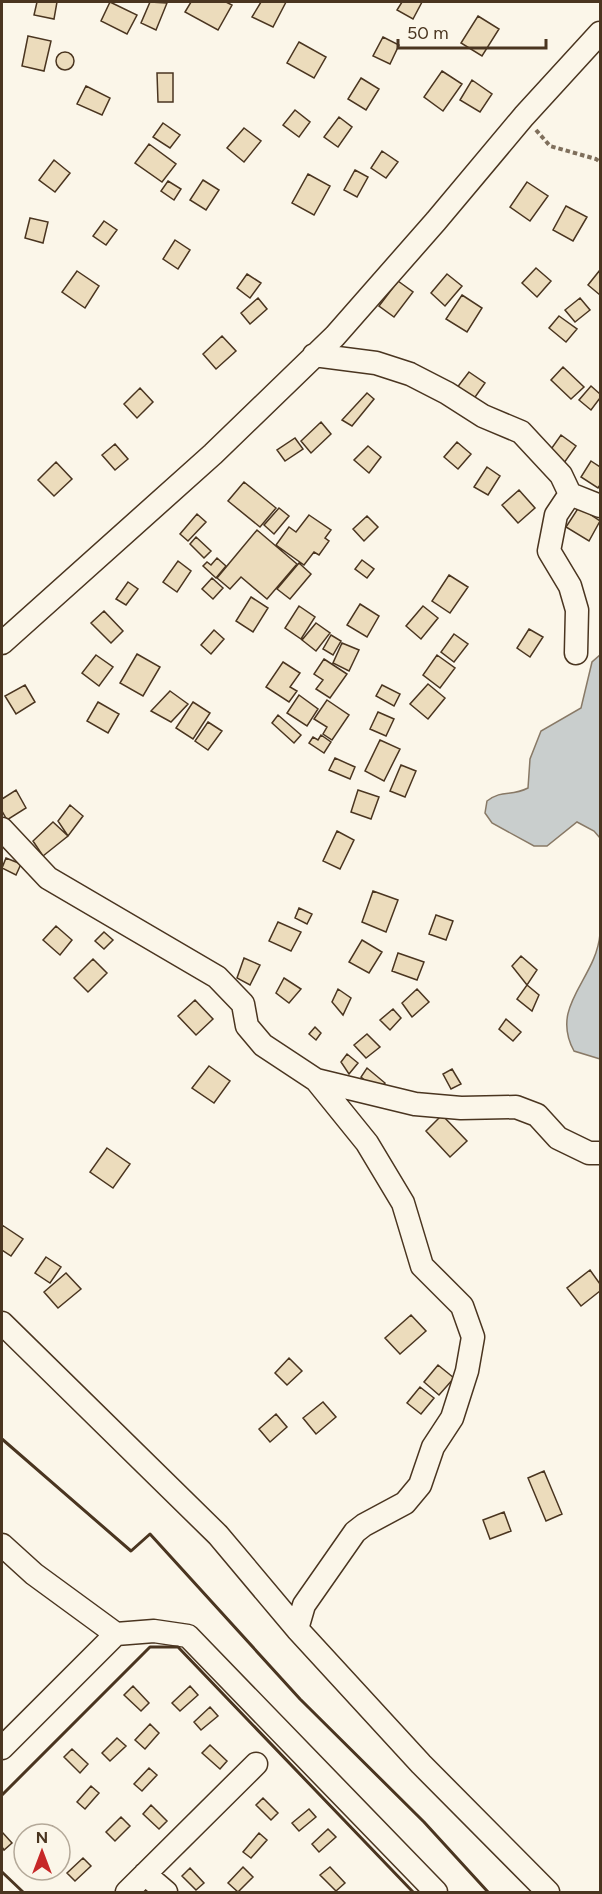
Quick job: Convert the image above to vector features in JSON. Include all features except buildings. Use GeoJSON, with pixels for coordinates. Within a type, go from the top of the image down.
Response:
{"type":"FeatureCollection","features":[{"type":"Feature","properties":{"kind":"street"},"geometry":{"type":"LineString","coordinates":[[2,643],[213,454],[335,336],[524,116],[600,33]]}},
{"type":"Feature","properties":{"kind":"street"},"geometry":{"type":"LineString","coordinates":[[314,355],[376,363],[410,374],[447,393],[483,416],[521,432],[561,475],[570,494],[600,506]]}},
{"type":"Feature","properties":{"kind":"street"},"geometry":{"type":"LineString","coordinates":[[570,494],[556,515],[549,550],[570,586],[577,610],[576,653]]}},
{"type":"Feature","properties":{"kind":"street"},"geometry":{"type":"LineString","coordinates":[[2,829],[48,878],[217,977],[243,1004],[247,1026],[263,1045],[316,1080],[367,1143],[404,1203],[422,1266],[462,1306],[473,1337],[467,1371],[452,1418],[433,1447],[420,1485],[405,1503],[355,1532],[304,1605],[297,1629]]}},
{"type":"Feature","properties":{"kind":"street"},"geometry":{"type":"LineString","coordinates":[[316,1080],[415,1104],[461,1108],[516,1107],[537,1115],[558,1138],[589,1153],[600,1153]]}},
{"type":"Feature","properties":{"kind":"street"},"geometry":{"type":"LineString","coordinates":[[2,1323],[218,1535],[297,1629],[421,1764],[548,1893]]}},
{"type":"Feature","properties":{"kind":"street"},"geometry":{"type":"LineString","coordinates":[[2,1545],[34,1574],[116,1634]]}},
{"type":"Feature","properties":{"kind":"street"},"geometry":{"type":"LineString","coordinates":[[2,1748],[116,1634],[154,1631],[188,1636],[436,1893]]}},
{"type":"Feature","properties":{"kind":"street"},"geometry":{"type":"LineString","coordinates":[[127,1893],[256,1764]]}},
{"type":"Feature","properties":{"kind":"street"},"geometry":{"type":"LineString","coordinates":[[145,1874],[166,1893]]}},
{"type":"Feature","properties":{"kind":"path"},"geometry":{"type":"LineString","coordinates":[[524,116],[550,146],[600,162]]}},
{"type":"Feature","properties":{"kind":"shaded area"},"geometry":{"type":"Polygon","coordinates":[[[600,655],[600,838],[594,831],[577,822],[547,846],[534,846],[492,823],[485,813],[487,801],[498,795],[528,788],[530,759],[541,731],[581,708],[592,662],[600,655]]]}},
{"type":"Feature","properties":{"kind":"shaded area"},"geometry":{"type":"Polygon","coordinates":[[[600,934],[600,1059],[574,1051],[568,1035],[567,1020],[576,992],[597,950],[600,934]]]}},
{"type":"Feature","properties":{"kind":"wall"},"geometry":{"type":"LineString","coordinates":[[2,1439],[131,1551],[150,1534],[300,1699],[424,1822],[488,1892]]}},
{"type":"Feature","properties":{"kind":"wall"},"geometry":{"type":"LineString","coordinates":[[2,1795],[150,1647],[178,1647],[413,1892]]}},
{"type":"Feature","properties":{"kind":"wall"},"geometry":{"type":"LineString","coordinates":[[2,1872],[23,1892]]}}]}
